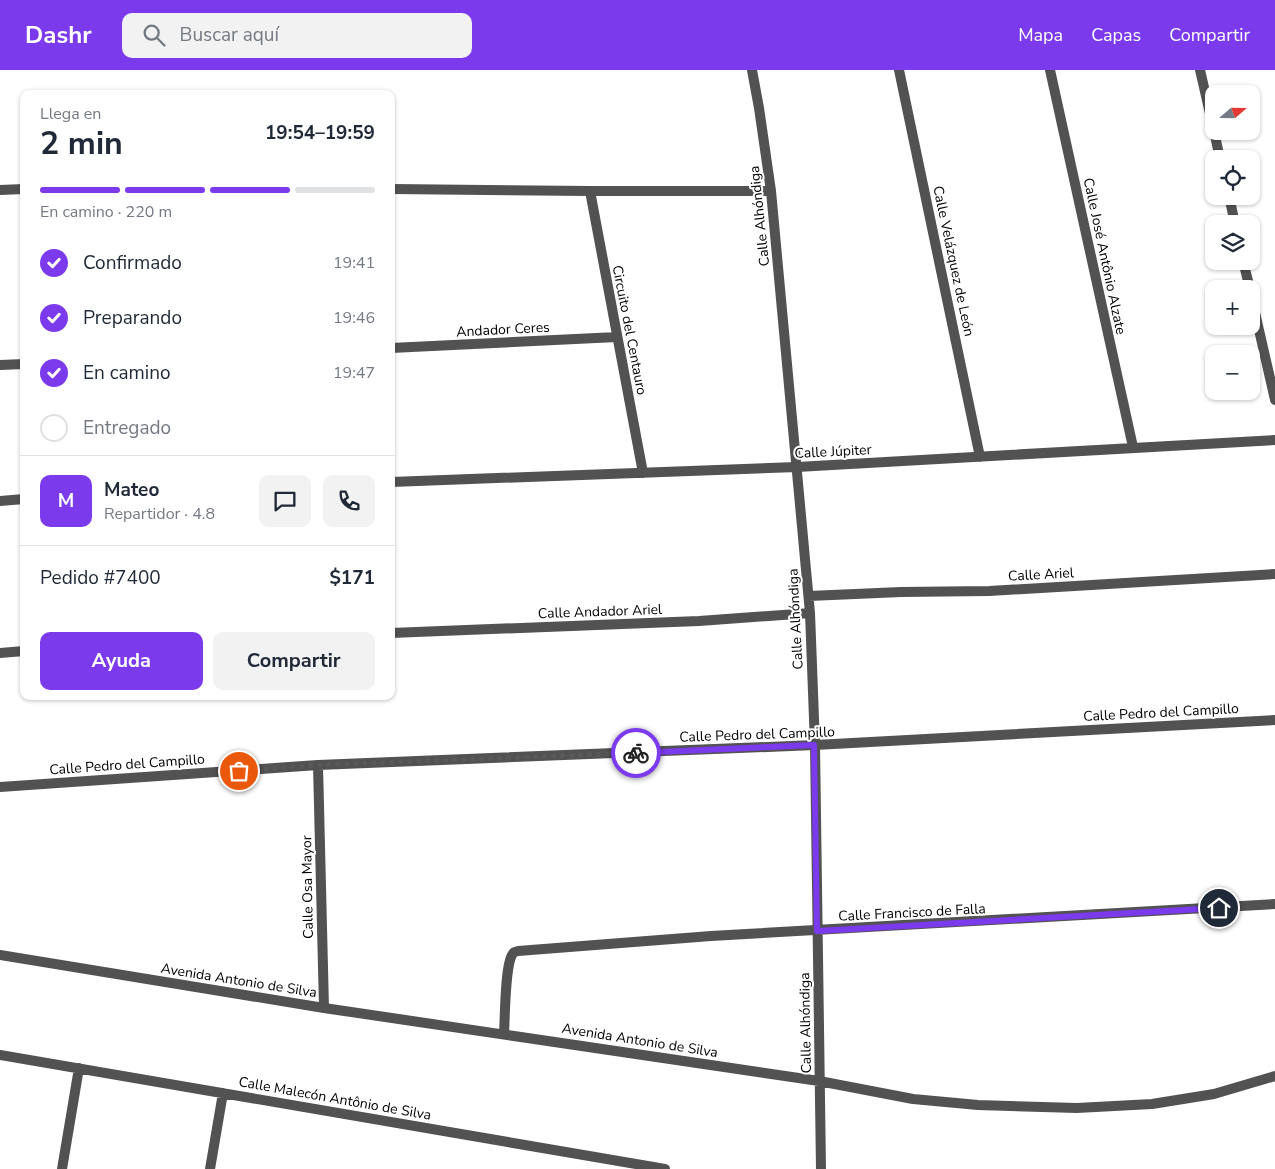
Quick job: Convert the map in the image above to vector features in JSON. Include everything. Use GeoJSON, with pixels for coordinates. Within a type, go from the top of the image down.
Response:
{"type":"FeatureCollection","features":[{"type":"Feature","properties":{"kind":"street","name":"Calle Alhóndiga"},"geometry":{"type":"LineString","coordinates":[[752,70],[770,191],[809,596],[814,745],[821,1169]]}},
{"type":"Feature","properties":{"kind":"street","name":"Calle Velázquez de León"},"geometry":{"type":"LineString","coordinates":[[899,70],[980,457]]}},
{"type":"Feature","properties":{"kind":"street","name":"Calle José Antônio Alzate"},"geometry":{"type":"LineString","coordinates":[[1050,70],[1133,447]]}},
{"type":"Feature","properties":{"kind":"street"},"geometry":{"type":"LineString","coordinates":[[1200,70],[1205,92]]}},
{"type":"Feature","properties":{"kind":"street"},"geometry":{"type":"LineString","coordinates":[[0,190],[20,189]]}},
{"type":"Feature","properties":{"kind":"street"},"geometry":{"type":"LineString","coordinates":[[395,189],[770,191]]}},
{"type":"Feature","properties":{"kind":"street","name":"Circuito del Centauro"},"geometry":{"type":"LineString","coordinates":[[590,191],[643,473]]}},
{"type":"Feature","properties":{"kind":"street"},"geometry":{"type":"LineString","coordinates":[[1260,334],[1275,400]]}},
{"type":"Feature","properties":{"kind":"street","name":"Andador Ceres"},"geometry":{"type":"LineString","coordinates":[[395,348],[616,337]]}},
{"type":"Feature","properties":{"kind":"street"},"geometry":{"type":"LineString","coordinates":[[0,365],[20,364]]}},
{"type":"Feature","properties":{"kind":"street","name":"Calle Júpiter"},"geometry":{"type":"LineString","coordinates":[[395,482],[798,467],[1275,440]]}},
{"type":"Feature","properties":{"kind":"street"},"geometry":{"type":"LineString","coordinates":[[0,501],[20,500]]}},
{"type":"Feature","properties":{"kind":"street","name":"Calle Ariel"},"geometry":{"type":"LineString","coordinates":[[809,596],[989,591],[1275,574]]}},
{"type":"Feature","properties":{"kind":"street","name":"Calle Andador Ariel"},"geometry":{"type":"LineString","coordinates":[[395,633],[699,621],[810,612]]}},
{"type":"Feature","properties":{"kind":"street"},"geometry":{"type":"LineString","coordinates":[[0,653],[20,651]]}},
{"type":"Feature","properties":{"kind":"street","name":"Calle Pedro del Campillo"},"geometry":{"type":"LineString","coordinates":[[0,786],[318,765],[814,745],[1275,720]]}},
{"type":"Feature","properties":{"kind":"street","name":"Calle Osa Mayor"},"geometry":{"type":"LineString","coordinates":[[318,765],[324,1008]]}},
{"type":"Feature","properties":{"kind":"street","name":"Calle Francisco de Falla"},"geometry":{"type":"LineString","coordinates":[[504,1034],[510,958],[512,954],[518,951],[711,936],[1275,904]]}},
{"type":"Feature","properties":{"kind":"street","name":"Avenida Antonio de Silva"},"geometry":{"type":"LineString","coordinates":[[0,955],[324,1008],[819,1081],[922,1100],[978,1105],[1077,1108],[1152,1104],[1214,1094],[1275,1076]]}},
{"type":"Feature","properties":{"kind":"street","name":"Calle Malecón Antônio de Silva"},"geometry":{"type":"LineString","coordinates":[[0,1055],[665,1169]]}},
{"type":"Feature","properties":{"kind":"street"},"geometry":{"type":"LineString","coordinates":[[62,1169],[79,1068]]}},
{"type":"Feature","properties":{"kind":"street"},"geometry":{"type":"LineString","coordinates":[[210,1169],[223,1093]]}},
{"type":"Feature","properties":{"kind":"way so far"},"geometry":{"type":"LineString","coordinates":[[239,771],[318,765],[636,753]]}},
{"type":"Feature","properties":{"kind":"route"},"geometry":{"type":"LineString","coordinates":[[636,753],[814,745],[817,931],[1219,908]]}}]}
